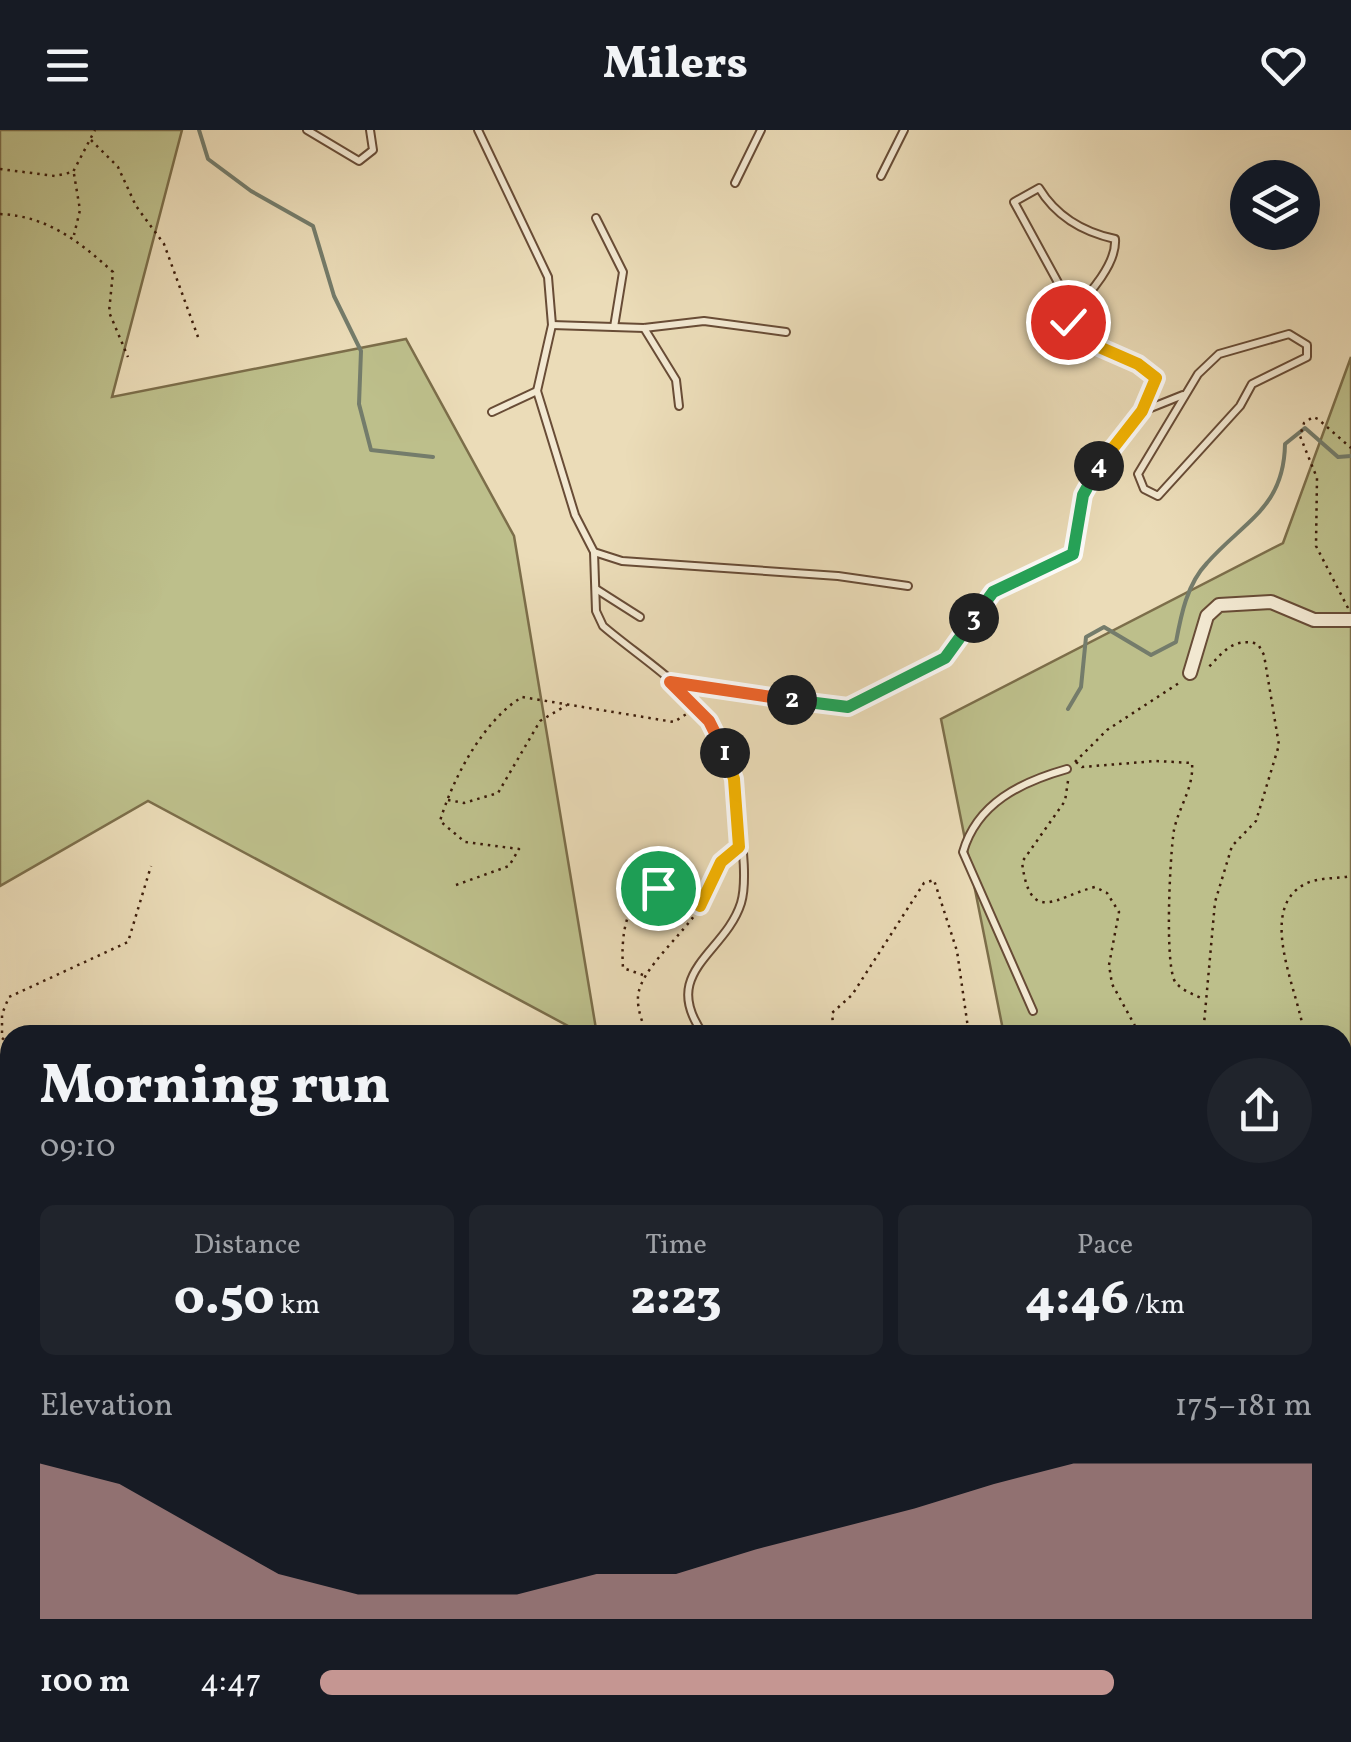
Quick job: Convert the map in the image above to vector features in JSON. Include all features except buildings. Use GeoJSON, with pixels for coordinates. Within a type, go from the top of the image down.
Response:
{"type":"FeatureCollection","features":[{"type":"Feature","properties":{"kind":"street"},"geometry":{"type":"LineString","coordinates":[[1190,674],[1207,616],[1219,606],[1271,602],[1314,620],[1351,618]]}},
{"type":"Feature","properties":{"kind":"lane"},"geometry":{"type":"LineString","coordinates":[[308,130],[359,161],[373,150],[370,130]]}},
{"type":"Feature","properties":{"kind":"lane"},"geometry":{"type":"LineString","coordinates":[[478,130],[548,277],[552,324],[537,391],[575,515],[594,552],[595,589],[603,626],[693,702],[722,743],[734,779],[743,898],[732,926],[694,966],[688,992],[697,1025]]}},
{"type":"Feature","properties":{"kind":"lane"},"geometry":{"type":"LineString","coordinates":[[735,183],[761,130]]}},
{"type":"Feature","properties":{"kind":"lane"},"geometry":{"type":"LineString","coordinates":[[881,176],[904,130]]}},
{"type":"Feature","properties":{"kind":"lane"},"geometry":{"type":"LineString","coordinates":[[670,682],[848,707],[945,658],[993,592],[1073,554],[1083,495],[1091,476],[1142,411],[1156,378],[1138,364],[1069,333],[1073,310],[1014,202],[1040,188],[1052,210],[1094,234],[1115,239],[1116,249],[1089,296],[1073,310]]}},
{"type":"Feature","properties":{"kind":"lane"},"geometry":{"type":"LineString","coordinates":[[596,218],[624,272],[614,327]]}},
{"type":"Feature","properties":{"kind":"lane"},"geometry":{"type":"LineString","coordinates":[[552,324],[644,328],[704,321],[786,332]]}},
{"type":"Feature","properties":{"kind":"lane"},"geometry":{"type":"LineString","coordinates":[[644,328],[676,380],[679,406]]}},
{"type":"Feature","properties":{"kind":"lane"},"geometry":{"type":"LineString","coordinates":[[1142,411],[1185,394],[1219,354],[1289,334],[1307,345],[1306,356],[1252,384],[1240,406],[1158,496],[1144,489],[1138,474],[1185,394]]}},
{"type":"Feature","properties":{"kind":"lane"},"geometry":{"type":"LineString","coordinates":[[492,412],[537,391]]}},
{"type":"Feature","properties":{"kind":"lane"},"geometry":{"type":"LineString","coordinates":[[594,552],[622,561],[838,576],[908,586]]}},
{"type":"Feature","properties":{"kind":"lane"},"geometry":{"type":"LineString","coordinates":[[595,589],[640,617]]}},
{"type":"Feature","properties":{"kind":"lane"},"geometry":{"type":"LineString","coordinates":[[1032,1011],[963,852],[978,817],[1008,792],[1067,769]]}},
{"type":"Feature","properties":{"kind":"path"},"geometry":{"type":"LineString","coordinates":[[74,236],[80,210],[74,172],[95,130]]}},
{"type":"Feature","properties":{"kind":"path"},"geometry":{"type":"LineString","coordinates":[[91,140],[118,168],[136,206],[164,244],[198,337]]}},
{"type":"Feature","properties":{"kind":"path"},"geometry":{"type":"LineString","coordinates":[[0,169],[55,176],[74,172]]}},
{"type":"Feature","properties":{"kind":"path"},"geometry":{"type":"LineString","coordinates":[[0,214],[25,215],[74,236],[113,272],[109,312],[128,357]]}},
{"type":"Feature","properties":{"kind":"path"},"geometry":{"type":"LineString","coordinates":[[1351,448],[1318,419],[1313,417],[1304,423],[1300,436],[1318,478],[1316,546],[1351,618]]}},
{"type":"Feature","properties":{"kind":"path"},"geometry":{"type":"LineString","coordinates":[[1135,1025],[1112,984],[1109,966],[1119,912],[1108,893],[1096,887],[1052,906],[1041,903],[1024,882],[1022,862],[1065,802],[1067,769],[1106,730],[1163,697],[1190,674],[1204,673],[1227,647],[1244,640],[1258,644],[1264,655],[1279,745],[1256,821],[1232,846],[1215,902],[1204,1025]]}},
{"type":"Feature","properties":{"kind":"path"},"geometry":{"type":"LineString","coordinates":[[456,886],[509,866],[519,849],[465,842],[440,820],[450,786],[508,706],[522,697],[674,722],[686,718],[693,702]]}},
{"type":"Feature","properties":{"kind":"path"},"geometry":{"type":"LineString","coordinates":[[446,799],[464,803],[498,793],[540,722],[569,704]]}},
{"type":"Feature","properties":{"kind":"path"},"geometry":{"type":"LineString","coordinates":[[1076,762],[1082,767],[1156,761],[1192,763],[1193,779],[1174,827],[1168,892],[1172,924],[1170,970],[1176,983],[1205,999]]}},
{"type":"Feature","properties":{"kind":"path"},"geometry":{"type":"LineString","coordinates":[[645,1025],[638,997],[644,975],[675,943],[700,906],[721,862],[739,847]]}},
{"type":"Feature","properties":{"kind":"path"},"geometry":{"type":"LineString","coordinates":[[2,1025],[9,996],[128,942],[151,866]]}},
{"type":"Feature","properties":{"kind":"path"},"geometry":{"type":"LineString","coordinates":[[1303,1025],[1301,1004],[1284,962],[1281,923],[1291,896],[1308,882],[1351,876]]}},
{"type":"Feature","properties":{"kind":"path"},"geometry":{"type":"LineString","coordinates":[[833,1025],[832,1013],[852,996],[924,883],[934,880],[957,951],[968,1025]]}},
{"type":"Feature","properties":{"kind":"path"},"geometry":{"type":"LineString","coordinates":[[644,975],[623,968],[620,933],[640,896],[658,888],[683,895],[700,906]]}},
{"type":"Feature","properties":{"kind":"green space"},"geometry":{"type":"Polygon","coordinates":[[[0,130],[182,130],[112,397],[406,339],[514,536],[595,1025],[566,1025],[148,801],[0,886],[0,130]]]}},
{"type":"Feature","properties":{"kind":"green space"},"geometry":{"type":"Polygon","coordinates":[[[1351,357],[1351,1025],[1002,1025],[941,719],[1283,543],[1351,357]]]}},
{"type":"Feature","properties":{"kind":"waterway"},"geometry":{"type":"LineString","coordinates":[[199,130],[208,159],[251,191],[313,226],[334,296],[361,351],[359,404],[371,450],[433,457]]}},
{"type":"Feature","properties":{"kind":"waterway"},"geometry":{"type":"LineString","coordinates":[[1068,709],[1081,687],[1086,637],[1104,627],[1151,655],[1176,642],[1194,580],[1270,499],[1283,466],[1285,444],[1305,428],[1338,457],[1351,456]]}},
{"type":"Feature","properties":{"kind":"route"},"geometry":{"type":"LineString","coordinates":[[658,888],[683,895],[700,906],[721,862],[739,847],[734,779],[722,743],[693,702],[670,682],[848,707],[945,658],[993,592],[1060,564],[1073,554],[1083,495],[1091,476],[1142,411],[1156,378],[1138,364],[1069,333],[1068,322]]}}]}
